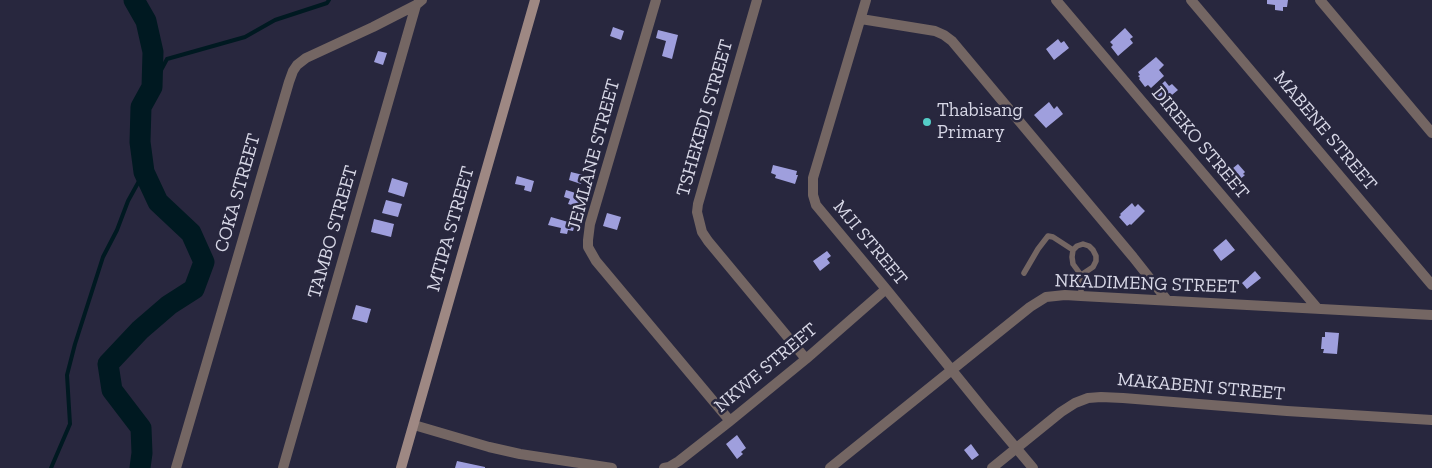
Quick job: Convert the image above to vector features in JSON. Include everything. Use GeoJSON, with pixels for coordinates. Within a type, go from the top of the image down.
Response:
{"type":"FeatureCollection","features":[{"type":"Feature","properties":{"kind":"street","name":"MTIPA STREET"},"geometry":{"type":"LineString","coordinates":[[401,468],[535,0]]}},
{"type":"Feature","properties":{"kind":"street","name":"JEMLANE STREET"},"geometry":{"type":"LineString","coordinates":[[656,0],[590,224],[588,247],[596,261],[730,421]]}},
{"type":"Feature","properties":{"kind":"street","name":"TSHEKEDI STREET"},"geometry":{"type":"LineString","coordinates":[[757,0],[698,204],[698,222],[708,241],[806,359]]}},
{"type":"Feature","properties":{"kind":"street","name":"MJI STREET"},"geometry":{"type":"LineString","coordinates":[[866,0],[813,178],[813,195],[816,205],[1033,468]]}},
{"type":"Feature","properties":{"kind":"street","name":"DIREKO STREET"},"geometry":{"type":"LineString","coordinates":[[1056,0],[1318,309]]}},
{"type":"Feature","properties":{"kind":"street","name":"MABENE STREET"},"geometry":{"type":"LineString","coordinates":[[1191,0],[1432,285]]}},
{"type":"Feature","properties":{"kind":"street"},"geometry":{"type":"LineString","coordinates":[[1320,0],[1432,134]]}},
{"type":"Feature","properties":{"kind":"street","name":"COKA STREET"},"geometry":{"type":"LineString","coordinates":[[176,468],[288,82],[293,71],[306,58],[373,27],[419,2]]}},
{"type":"Feature","properties":{"kind":"street","name":"TAMBO STREET"},"geometry":{"type":"LineString","coordinates":[[283,468],[419,2]]}},
{"type":"Feature","properties":{"kind":"street"},"geometry":{"type":"LineString","coordinates":[[861,19],[935,31],[952,41],[1168,300]]}},
{"type":"Feature","properties":{"kind":"street","name":"NKWE STREET"},"geometry":{"type":"LineString","coordinates":[[664,468],[679,461],[730,421],[806,359],[886,289]]}},
{"type":"Feature","properties":{"kind":"street","name":"NKADIMENG STREET"},"geometry":{"type":"LineString","coordinates":[[830,468],[1030,307],[1046,297],[1081,296],[1168,300],[1432,315]]}},
{"type":"Feature","properties":{"kind":"street","name":"MAKABENI STREET"},"geometry":{"type":"LineString","coordinates":[[992,468],[1075,403],[1101,396],[1287,411],[1432,420]]}},
{"type":"Feature","properties":{"kind":"street"},"geometry":{"type":"LineString","coordinates":[[414,425],[520,454],[612,468]]}},
{"type":"Feature","properties":{"kind":"lane"},"geometry":{"type":"LineString","coordinates":[[1024,273],[1048,236],[1053,237],[1073,250]]}},
{"type":"Feature","properties":{"kind":"lane"},"geometry":{"type":"LineString","coordinates":[[1081,275],[1093,267],[1096,261],[1093,250],[1083,244],[1073,250],[1072,257],[1073,264],[1081,275],[1081,296]]}},
{"type":"Feature","properties":{"kind":"building"},"geometry":{"type":"Polygon","coordinates":[[[1267,0],[1288,0],[1287,7],[1283,7],[1283,11],[1275,10],[1275,5],[1267,4],[1267,0]]]}},
{"type":"Feature","properties":{"kind":"building"},"geometry":{"type":"Polygon","coordinates":[[[613,27],[624,31],[621,40],[610,36],[613,27]]]}},
{"type":"Feature","properties":{"kind":"building"},"geometry":{"type":"Polygon","coordinates":[[[1125,28],[1133,37],[1130,39],[1133,43],[1118,56],[1111,47],[1113,45],[1110,42],[1125,28]]]}},
{"type":"Feature","properties":{"kind":"building"},"geometry":{"type":"Polygon","coordinates":[[[658,30],[678,35],[672,59],[662,56],[666,41],[656,38],[658,30]]]}},
{"type":"Feature","properties":{"kind":"building"},"geometry":{"type":"Polygon","coordinates":[[[1058,39],[1061,43],[1064,41],[1069,48],[1054,60],[1046,49],[1058,39]]]}},
{"type":"Feature","properties":{"kind":"building"},"geometry":{"type":"Polygon","coordinates":[[[378,51],[387,53],[383,65],[374,62],[378,51]]]}},
{"type":"Feature","properties":{"kind":"building"},"geometry":{"type":"Polygon","coordinates":[[[1156,57],[1164,65],[1159,70],[1164,76],[1151,88],[1148,85],[1145,87],[1139,79],[1138,76],[1140,75],[1138,72],[1156,57]]]}},
{"type":"Feature","properties":{"kind":"building"},"geometry":{"type":"Polygon","coordinates":[[[1165,81],[1169,86],[1172,84],[1178,90],[1161,104],[1153,93],[1165,81]]]}},
{"type":"Feature","properties":{"kind":"building"},"geometry":{"type":"Polygon","coordinates":[[[1049,102],[1054,109],[1057,106],[1063,114],[1046,128],[1034,115],[1049,102]]]}},
{"type":"Feature","properties":{"kind":"building"},"geometry":{"type":"Polygon","coordinates":[[[1238,164],[1245,172],[1243,174],[1245,175],[1231,187],[1222,176],[1238,164]]]}},
{"type":"Feature","properties":{"kind":"building"},"geometry":{"type":"Polygon","coordinates":[[[773,165],[797,171],[796,175],[798,175],[795,184],[775,178],[776,175],[771,173],[773,165]]]}},
{"type":"Feature","properties":{"kind":"building"},"geometry":{"type":"Polygon","coordinates":[[[571,172],[583,175],[581,184],[569,180],[571,172]]]}},
{"type":"Feature","properties":{"kind":"building"},"geometry":{"type":"Polygon","coordinates":[[[517,176],[534,181],[531,192],[524,190],[525,186],[515,184],[517,176]]]}},
{"type":"Feature","properties":{"kind":"building"},"geometry":{"type":"Polygon","coordinates":[[[392,178],[408,183],[404,197],[388,192],[392,178]]]}},
{"type":"Feature","properties":{"kind":"building"},"geometry":{"type":"Polygon","coordinates":[[[566,190],[582,195],[579,207],[568,204],[570,199],[564,197],[566,190]]]}},
{"type":"Feature","properties":{"kind":"building"},"geometry":{"type":"Polygon","coordinates":[[[386,200],[402,204],[398,217],[382,213],[386,200]]]}},
{"type":"Feature","properties":{"kind":"building"},"geometry":{"type":"Polygon","coordinates":[[[1132,203],[1135,207],[1138,204],[1145,211],[1131,225],[1127,226],[1119,217],[1132,203]]]}},
{"type":"Feature","properties":{"kind":"building"},"geometry":{"type":"Polygon","coordinates":[[[607,213],[621,217],[617,230],[603,226],[607,213]]]}},
{"type":"Feature","properties":{"kind":"building"},"geometry":{"type":"Polygon","coordinates":[[[551,217],[575,224],[573,231],[568,230],[567,234],[560,233],[561,228],[548,225],[551,217]]]}},
{"type":"Feature","properties":{"kind":"building"},"geometry":{"type":"Polygon","coordinates":[[[374,219],[394,224],[391,237],[371,232],[374,219]]]}},
{"type":"Feature","properties":{"kind":"building"},"geometry":{"type":"Polygon","coordinates":[[[1226,239],[1235,250],[1221,261],[1213,250],[1226,239]]]}},
{"type":"Feature","properties":{"kind":"building"},"geometry":{"type":"Polygon","coordinates":[[[827,251],[831,256],[827,259],[830,263],[820,271],[813,261],[827,251]]]}},
{"type":"Feature","properties":{"kind":"building"},"geometry":{"type":"Polygon","coordinates":[[[1255,271],[1261,278],[1247,289],[1242,283],[1255,271]]]}},
{"type":"Feature","properties":{"kind":"building"},"geometry":{"type":"Polygon","coordinates":[[[356,305],[371,309],[367,323],[352,319],[356,305]]]}},
{"type":"Feature","properties":{"kind":"building"},"geometry":{"type":"Polygon","coordinates":[[[1325,332],[1339,333],[1337,354],[1323,353],[1324,349],[1321,349],[1322,337],[1325,337],[1325,332]]]}},
{"type":"Feature","properties":{"kind":"building"},"geometry":{"type":"Polygon","coordinates":[[[737,435],[746,448],[737,459],[726,444],[737,435]]]}},
{"type":"Feature","properties":{"kind":"building"},"geometry":{"type":"Polygon","coordinates":[[[971,444],[979,455],[972,460],[964,450],[971,444]]]}},
{"type":"Feature","properties":{"kind":"building"},"geometry":{"type":"Polygon","coordinates":[[[457,461],[485,467],[485,468],[455,468],[457,461]]]}},
{"type":"Feature","properties":{"kind":"waterway"},"geometry":{"type":"LineString","coordinates":[[134,0],[146,21],[153,52],[152,87],[141,107],[140,142],[144,172],[158,202],[191,233],[204,262],[194,289],[169,305],[140,330],[108,364],[112,390],[141,428],[142,453],[140,468]]}},
{"type":"Feature","properties":{"kind":"waterway"},"geometry":{"type":"LineString","coordinates":[[152,87],[167,59],[245,37],[275,20],[327,3],[329,0]]}},
{"type":"Feature","properties":{"kind":"waterway"},"geometry":{"type":"LineString","coordinates":[[51,468],[70,424],[67,375],[75,344],[103,257],[117,230],[128,201],[144,172]]}},
{"type":"Feature","properties":{"kind":"place","name":"Thabisang Primary"},"geometry":{"type":"Point","coordinates":[927,122]}}]}
